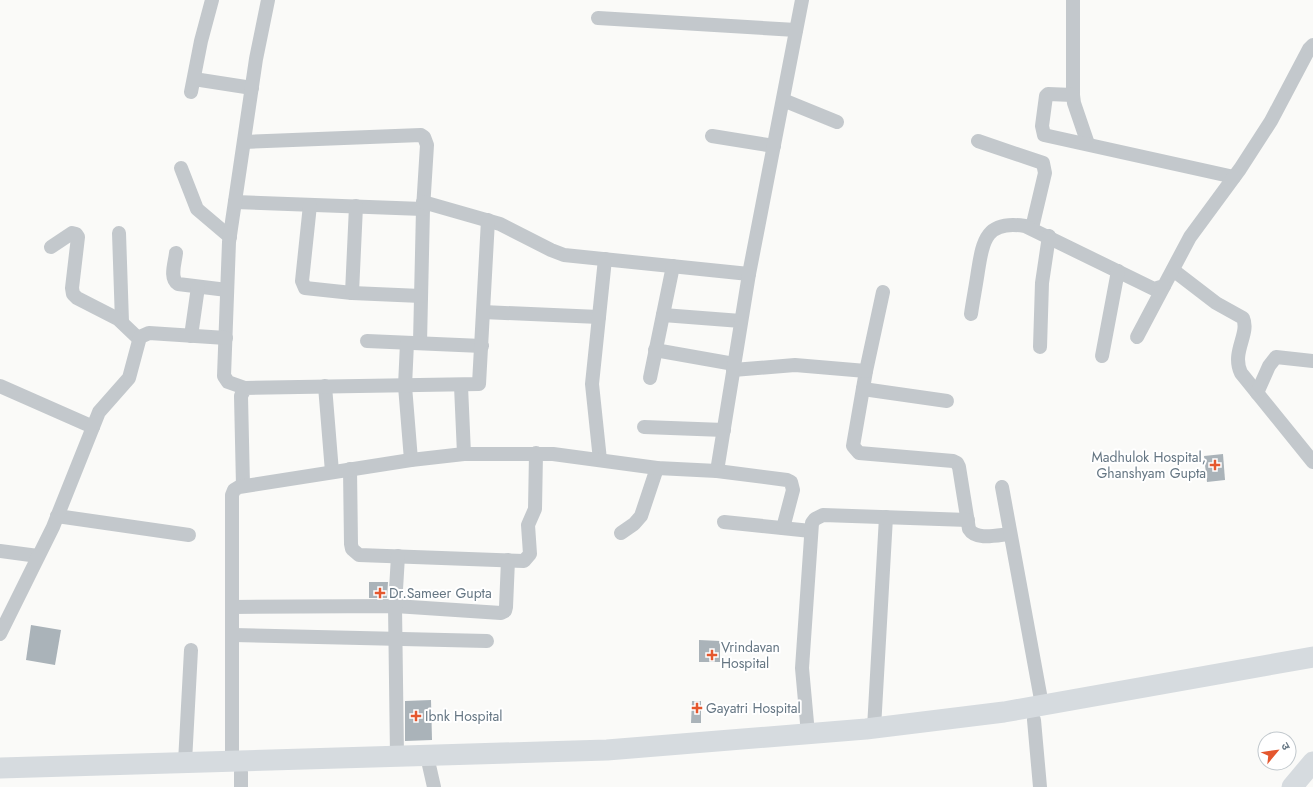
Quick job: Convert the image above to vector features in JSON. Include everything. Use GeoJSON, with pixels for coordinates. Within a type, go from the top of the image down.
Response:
{"type":"FeatureCollection","features":[{"type":"Feature","properties":{"kind":"highway"},"geometry":{"type":"LineString","coordinates":[[0,768],[185,762],[238,773],[397,756],[607,750],[808,734],[1038,713],[1313,657]]}},
{"type":"Feature","properties":{"kind":"highway"},"geometry":{"type":"LineString","coordinates":[[0,777],[238,773],[429,765],[622,756],[872,738],[1313,670]]}},
{"type":"Feature","properties":{"kind":"highway"},"geometry":{"type":"LineString","coordinates":[[1292,787],[1313,762]]}},
{"type":"Feature","properties":{"kind":"street"},"geometry":{"type":"LineString","coordinates":[[212,0],[192,86],[252,88]]}},
{"type":"Feature","properties":{"kind":"street"},"geometry":{"type":"LineString","coordinates":[[268,0],[252,88],[230,237],[225,380],[245,388],[325,386],[461,386],[479,384],[488,220]]}},
{"type":"Feature","properties":{"kind":"street"},"geometry":{"type":"LineString","coordinates":[[717,471],[749,274],[802,0]]}},
{"type":"Feature","properties":{"kind":"street"},"geometry":{"type":"LineString","coordinates":[[1073,0],[1073,95],[1074,103],[1088,144]]}},
{"type":"Feature","properties":{"kind":"street"},"geometry":{"type":"LineString","coordinates":[[598,18],[796,30]]}},
{"type":"Feature","properties":{"kind":"street"},"geometry":{"type":"LineString","coordinates":[[1137,337],[1190,237],[1234,177],[1271,121],[1309,49],[1313,45]]}},
{"type":"Feature","properties":{"kind":"street"},"geometry":{"type":"LineString","coordinates":[[1073,95],[1048,94],[1046,96],[1042,126],[1043,133],[1046,136],[1234,177]]}},
{"type":"Feature","properties":{"kind":"street"},"geometry":{"type":"LineString","coordinates":[[783,100],[836,122]]}},
{"type":"Feature","properties":{"kind":"street"},"geometry":{"type":"LineString","coordinates":[[244,142],[421,135],[426,140],[421,296],[405,386],[411,460]]}},
{"type":"Feature","properties":{"kind":"street"},"geometry":{"type":"LineString","coordinates":[[712,136],[774,146]]}},
{"type":"Feature","properties":{"kind":"street"},"geometry":{"type":"LineString","coordinates":[[978,141],[1043,163],[1045,173],[1032,228]]}},
{"type":"Feature","properties":{"kind":"street"},"geometry":{"type":"LineString","coordinates":[[181,168],[197,209],[230,237]]}},
{"type":"Feature","properties":{"kind":"street"},"geometry":{"type":"LineString","coordinates":[[235,202],[356,206],[423,206],[500,224],[564,255],[749,274]]}},
{"type":"Feature","properties":{"kind":"street"},"geometry":{"type":"LineString","coordinates":[[310,205],[303,285],[309,290],[421,296]]}},
{"type":"Feature","properties":{"kind":"street"},"geometry":{"type":"LineString","coordinates":[[352,293],[356,206]]}},
{"type":"Feature","properties":{"kind":"street"},"geometry":{"type":"LineString","coordinates":[[971,314],[982,245],[985,238],[996,228],[1005,225],[1014,224],[1032,228],[1154,289],[1164,286]]}},
{"type":"Feature","properties":{"kind":"street"},"geometry":{"type":"LineString","coordinates":[[51,248],[72,233],[76,234],[78,237],[72,288],[73,294],[77,298],[122,322],[139,339]]}},
{"type":"Feature","properties":{"kind":"street"},"geometry":{"type":"LineString","coordinates":[[119,234],[122,322]]}},
{"type":"Feature","properties":{"kind":"street"},"geometry":{"type":"LineString","coordinates":[[1040,347],[1042,283],[1049,236]]}},
{"type":"Feature","properties":{"kind":"street"},"geometry":{"type":"LineString","coordinates":[[176,253],[173,277],[174,281],[178,284],[227,290]]}},
{"type":"Feature","properties":{"kind":"street"},"geometry":{"type":"LineString","coordinates":[[600,460],[592,384],[604,259]]}},
{"type":"Feature","properties":{"kind":"street"},"geometry":{"type":"LineString","coordinates":[[650,378],[673,266]]}},
{"type":"Feature","properties":{"kind":"street"},"geometry":{"type":"LineString","coordinates":[[1173,270],[1216,304],[1243,318],[1245,324],[1237,364],[1241,373],[1313,462]]}},
{"type":"Feature","properties":{"kind":"street"},"geometry":{"type":"LineString","coordinates":[[1102,356],[1118,271]]}},
{"type":"Feature","properties":{"kind":"street"},"geometry":{"type":"LineString","coordinates":[[191,336],[198,287]]}},
{"type":"Feature","properties":{"kind":"street"},"geometry":{"type":"LineString","coordinates":[[883,292],[853,441],[855,450],[859,453],[953,461],[957,463],[969,529],[975,536],[1010,534]]}},
{"type":"Feature","properties":{"kind":"street"},"geometry":{"type":"LineString","coordinates":[[483,312],[599,317]]}},
{"type":"Feature","properties":{"kind":"street"},"geometry":{"type":"LineString","coordinates":[[663,315],[741,320]]}},
{"type":"Feature","properties":{"kind":"street"},"geometry":{"type":"LineString","coordinates":[[0,634],[3,618],[38,556],[57,516],[102,407],[129,378],[139,339],[144,334],[149,333],[226,338]]}},
{"type":"Feature","properties":{"kind":"street"},"geometry":{"type":"LineString","coordinates":[[367,342],[482,346]]}},
{"type":"Feature","properties":{"kind":"street"},"geometry":{"type":"LineString","coordinates":[[655,350],[734,367],[795,365],[866,371]]}},
{"type":"Feature","properties":{"kind":"street"},"geometry":{"type":"LineString","coordinates":[[1257,393],[1269,366],[1276,357],[1313,361]]}},
{"type":"Feature","properties":{"kind":"street"},"geometry":{"type":"LineString","coordinates":[[0,386],[93,427]]}},
{"type":"Feature","properties":{"kind":"street"},"geometry":{"type":"LineString","coordinates":[[325,386],[332,472]]}},
{"type":"Feature","properties":{"kind":"street"},"geometry":{"type":"LineString","coordinates":[[461,386],[464,454]]}},
{"type":"Feature","properties":{"kind":"street"},"geometry":{"type":"LineString","coordinates":[[242,486],[241,396],[245,388]]}},
{"type":"Feature","properties":{"kind":"street"},"geometry":{"type":"LineString","coordinates":[[863,389],[947,401]]}},
{"type":"Feature","properties":{"kind":"street"},"geometry":{"type":"LineString","coordinates":[[644,427],[724,430]]}},
{"type":"Feature","properties":{"kind":"street"},"geometry":{"type":"LineString","coordinates":[[350,469],[351,544],[352,549],[359,554],[524,561],[530,554],[528,525],[535,509],[536,453]]}},
{"type":"Feature","properties":{"kind":"street"},"geometry":{"type":"LineString","coordinates":[[238,773],[233,635],[232,495],[234,490],[242,486],[450,454],[536,453],[656,468],[717,471],[787,480],[791,482],[793,490],[782,528]]}},
{"type":"Feature","properties":{"kind":"street"},"geometry":{"type":"LineString","coordinates":[[621,533],[634,524],[641,516],[656,468]]}},
{"type":"Feature","properties":{"kind":"street"},"geometry":{"type":"LineString","coordinates":[[1002,487],[1038,713],[1040,787]]}},
{"type":"Feature","properties":{"kind":"street"},"geometry":{"type":"LineString","coordinates":[[808,734],[802,668],[812,523],[815,519],[823,515],[968,520]]}},
{"type":"Feature","properties":{"kind":"street"},"geometry":{"type":"LineString","coordinates":[[57,516],[189,535]]}},
{"type":"Feature","properties":{"kind":"street"},"geometry":{"type":"LineString","coordinates":[[874,728],[886,517]]}},
{"type":"Feature","properties":{"kind":"street"},"geometry":{"type":"LineString","coordinates":[[724,522],[811,531]]}},
{"type":"Feature","properties":{"kind":"street"},"geometry":{"type":"LineString","coordinates":[[0,551],[38,556]]}},
{"type":"Feature","properties":{"kind":"street"},"geometry":{"type":"LineString","coordinates":[[397,756],[395,606],[398,556]]}},
{"type":"Feature","properties":{"kind":"street"},"geometry":{"type":"LineString","coordinates":[[233,606],[395,606],[501,613],[505,611],[506,607],[508,560]]}},
{"type":"Feature","properties":{"kind":"street"},"geometry":{"type":"LineString","coordinates":[[233,635],[487,641]]}},
{"type":"Feature","properties":{"kind":"street"},"geometry":{"type":"LineString","coordinates":[[185,762],[191,650]]}},
{"type":"Feature","properties":{"kind":"street"},"geometry":{"type":"LineString","coordinates":[[429,765],[434,787]]}},
{"type":"Feature","properties":{"kind":"building"},"geometry":{"type":"Polygon","coordinates":[[[1223,454],[1225,480],[1207,482],[1204,456],[1223,454]]]}},
{"type":"Feature","properties":{"kind":"building"},"geometry":{"type":"Polygon","coordinates":[[[369,582],[388,582],[387,598],[369,598],[369,582]]]}},
{"type":"Feature","properties":{"kind":"building"},"geometry":{"type":"Polygon","coordinates":[[[31,625],[61,630],[55,665],[26,660],[31,625]]]}},
{"type":"Feature","properties":{"kind":"building"},"geometry":{"type":"Polygon","coordinates":[[[699,640],[720,641],[720,662],[699,662],[699,640]]]}},
{"type":"Feature","properties":{"kind":"building"},"geometry":{"type":"Polygon","coordinates":[[[431,700],[432,740],[405,741],[405,701],[431,700]]]}},
{"type":"Feature","properties":{"kind":"building"},"geometry":{"type":"Polygon","coordinates":[[[692,701],[701,701],[701,723],[691,723],[692,701]]]}},
{"type":"Feature","properties":{"kind":"place","name":"Madhulok Hospital, Ghanshyam Gupta"},"geometry":{"type":"Point","coordinates":[1215,465]}},
{"type":"Feature","properties":{"kind":"place","name":"Dr.Sameer Gupta"},"geometry":{"type":"Point","coordinates":[380,593]}},
{"type":"Feature","properties":{"kind":"place","name":"Vrindavan Hospital"},"geometry":{"type":"Point","coordinates":[712,655]}},
{"type":"Feature","properties":{"kind":"place","name":"Gayatri Hospital"},"geometry":{"type":"Point","coordinates":[697,708]}},
{"type":"Feature","properties":{"kind":"place","name":"Ibnk Hospital"},"geometry":{"type":"Point","coordinates":[416,716]}}]}
